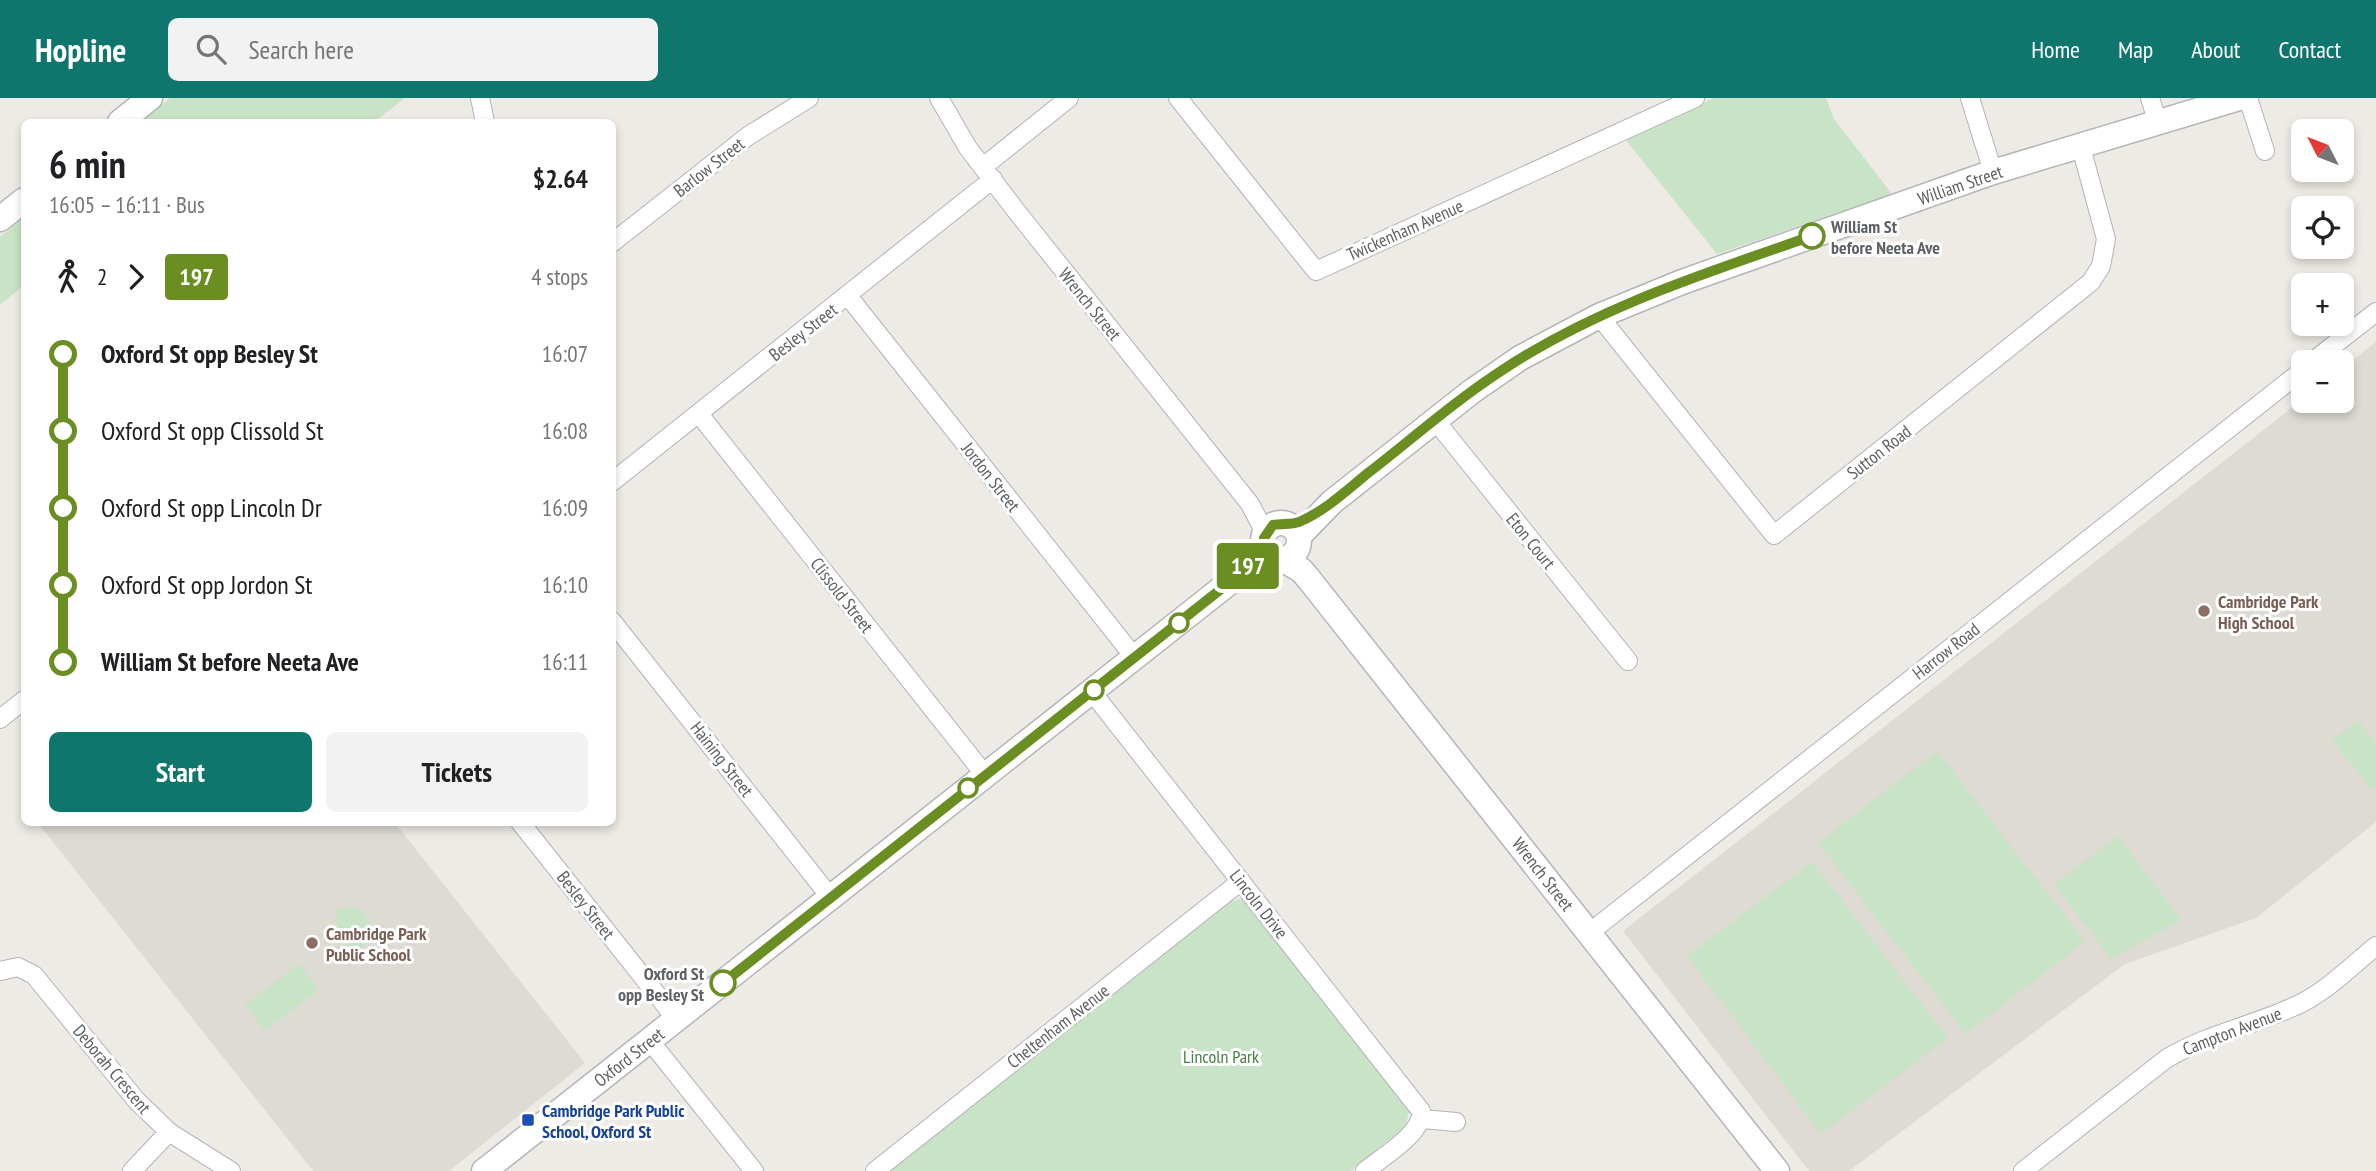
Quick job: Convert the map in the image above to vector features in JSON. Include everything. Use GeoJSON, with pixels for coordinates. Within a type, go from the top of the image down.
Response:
{"type":"FeatureCollection","features":[{"type":"Feature","properties":{"kind":"street"},"geometry":{"type":"LineString","coordinates":[[124,119],[150,98]]}},
{"type":"Feature","properties":{"kind":"street"},"geometry":{"type":"LineString","coordinates":[[480,98],[484,119]]}},
{"type":"Feature","properties":{"kind":"street","name":"Barlow Street"},"geometry":{"type":"LineString","coordinates":[[616,240],[748,136],[809,98]]}},
{"type":"Feature","properties":{"kind":"street","name":"Wrench Street"},"geometry":{"type":"LineString","coordinates":[[939,98],[968,148],[1250,504],[1261,525],[1281,543],[1589,933],[1768,1168]]}},
{"type":"Feature","properties":{"kind":"street","name":"Besley Street"},"geometry":{"type":"LineString","coordinates":[[616,479],[848,296],[1069,98]]}},
{"type":"Feature","properties":{"kind":"street","name":"Twickenham Avenue"},"geometry":{"type":"LineString","coordinates":[[1178,98],[1315,271],[1695,98]]}},
{"type":"Feature","properties":{"kind":"street"},"geometry":{"type":"LineString","coordinates":[[1970,98],[1993,173]]}},
{"type":"Feature","properties":{"kind":"street"},"geometry":{"type":"LineString","coordinates":[[2150,98],[2158,123]]}},
{"type":"Feature","properties":{"kind":"street","name":"William Street"},"geometry":{"type":"LineString","coordinates":[[1281,543],[1502,369],[1599,316],[1682,282],[1993,173],[2239,98]]}},
{"type":"Feature","properties":{"kind":"street"},"geometry":{"type":"LineString","coordinates":[[2248,98],[2265,151]]}},
{"type":"Feature","properties":{"kind":"street","name":"Sutton Road"},"geometry":{"type":"LineString","coordinates":[[1599,316],[1774,535],[2091,282],[2101,266],[2106,239],[2081,147]]}},
{"type":"Feature","properties":{"kind":"street"},"geometry":{"type":"LineString","coordinates":[[0,219],[21,202]]}},
{"type":"Feature","properties":{"kind":"street","name":"Jordon Street"},"geometry":{"type":"LineString","coordinates":[[848,296],[1135,657]]}},
{"type":"Feature","properties":{"kind":"street"},"geometry":{"type":"LineString","coordinates":[[2327,350],[2376,312]]}},
{"type":"Feature","properties":{"kind":"street","name":"Harrow Road"},"geometry":{"type":"LineString","coordinates":[[1589,933],[2291,379]]}},
{"type":"Feature","properties":{"kind":"street","name":"Clissold Street"},"geometry":{"type":"LineString","coordinates":[[699,414],[985,775]]}},
{"type":"Feature","properties":{"kind":"street","name":"Eton Court"},"geometry":{"type":"LineString","coordinates":[[1435,420],[1628,662]]}},
{"type":"Feature","properties":{"kind":"street","name":"Oxford Street"},"geometry":{"type":"LineString","coordinates":[[485,1171],[1235,578],[1263,561],[1281,543]]}},
{"type":"Feature","properties":{"kind":"street","name":"Haining Street"},"geometry":{"type":"LineString","coordinates":[[616,626],[831,898]]}},
{"type":"Feature","properties":{"kind":"street","name":"Lincoln Drive"},"geometry":{"type":"LineString","coordinates":[[1092,692],[1403,1085],[1419,1106],[1422,1119]]}},
{"type":"Feature","properties":{"kind":"street"},"geometry":{"type":"LineString","coordinates":[[0,719],[21,702]]}},
{"type":"Feature","properties":{"kind":"street","name":"Besley Street"},"geometry":{"type":"LineString","coordinates":[[523,826],[677,1020]]}},
{"type":"Feature","properties":{"kind":"street","name":"Cheltenham Avenue"},"geometry":{"type":"LineString","coordinates":[[875,1171],[1241,881]]}},
{"type":"Feature","properties":{"kind":"street","name":"Campton Avenue"},"geometry":{"type":"LineString","coordinates":[[2026,1170],[2166,1059],[2192,1045],[2301,1003],[2318,993],[2376,946]]}},
{"type":"Feature","properties":{"kind":"street","name":"Deborah Crescent"},"geometry":{"type":"LineString","coordinates":[[0,971],[18,967],[34,975],[117,1079],[169,1132],[231,1171]]}},
{"type":"Feature","properties":{"kind":"street"},"geometry":{"type":"LineString","coordinates":[[650,1041],[754,1171]]}},
{"type":"Feature","properties":{"kind":"street"},"geometry":{"type":"LineString","coordinates":[[1365,1171],[1414,1132],[1422,1119],[1456,1122]]}},
{"type":"Feature","properties":{"kind":"street"},"geometry":{"type":"LineString","coordinates":[[132,1171],[169,1132]]}},
{"type":"Feature","properties":{"kind":"shaded area","name":"Cambridge Park High School"},"geometry":{"type":"Polygon","coordinates":[[[2376,342],[2376,822],[2256,918],[2125,964],[1849,1171],[1809,1171],[1623,931],[2291,408],[2291,413],[2354,413],[2354,359],[2376,342]]]}},
{"type":"Feature","properties":{"kind":"shaded area","name":"Cambridge Park Public School"},"geometry":{"type":"Polygon","coordinates":[[[40,826],[397,826],[585,1063],[449,1171],[313,1171],[40,826]]]}},
{"type":"Feature","properties":{"kind":"green space"},"geometry":{"type":"Polygon","coordinates":[[[170,98],[405,98],[378,119],[144,119],[170,98]]]}},
{"type":"Feature","properties":{"kind":"green space"},"geometry":{"type":"Polygon","coordinates":[[[1714,98],[1826,98],[1834,119],[1892,194],[1717,254],[1625,139],[1714,98]]]}},
{"type":"Feature","properties":{"kind":"green space"},"geometry":{"type":"Polygon","coordinates":[[[21,220],[21,288],[0,305],[0,237],[21,220]]]}},
{"type":"Feature","properties":{"kind":"green space"},"geometry":{"type":"Polygon","coordinates":[[[2358,720],[2376,742],[2376,787],[2372,789],[2332,740],[2358,720]]]}},
{"type":"Feature","properties":{"kind":"green space"},"geometry":{"type":"Polygon","coordinates":[[[1937,751],[2085,941],[1966,1034],[1818,843],[1937,751]]]}},
{"type":"Feature","properties":{"kind":"green space"},"geometry":{"type":"Polygon","coordinates":[[[2118,836],[2181,920],[2111,959],[2054,884],[2118,836]]]}},
{"type":"Feature","properties":{"kind":"green space"},"geometry":{"type":"Polygon","coordinates":[[[1812,862],[1948,1038],[1821,1134],[1687,956],[1812,862]]]}},
{"type":"Feature","properties":{"kind":"green space","name":"Lincoln Park"},"geometry":{"type":"Polygon","coordinates":[[[1244,900],[1409,1111],[1406,1126],[1351,1171],[889,1171],[1230,901],[1244,900]]]}},
{"type":"Feature","properties":{"kind":"green space"},"geometry":{"type":"Polygon","coordinates":[[[360,907],[378,934],[358,951],[343,941],[336,926],[335,913],[340,908],[360,907]]]}},
{"type":"Feature","properties":{"kind":"green space"},"geometry":{"type":"Polygon","coordinates":[[[299,964],[319,990],[264,1031],[245,1005],[299,964]]]}},
{"type":"Feature","properties":{"kind":"bus line","name":"197"},"geometry":{"type":"LineString","coordinates":[[723,983],[1235,578],[1265,548],[1265,533],[1273,525],[1288,525],[1301,521],[1332,502],[1502,369],[1559,336],[1640,297],[1812,236]]}},
{"type":"Feature","properties":{"kind":"place","name":"William St before Neeta Ave"},"geometry":{"type":"Point","coordinates":[1812,236]}},
{"type":"Feature","properties":{"kind":"place","name":"Cambridge Park High School"},"geometry":{"type":"Point","coordinates":[2204,611]}},
{"type":"Feature","properties":{"kind":"place","name":"Cambridge Park Public School"},"geometry":{"type":"Point","coordinates":[312,943]}},
{"type":"Feature","properties":{"kind":"place","name":"Oxford St opp Besley St"},"geometry":{"type":"Point","coordinates":[723,983]}},
{"type":"Feature","properties":{"kind":"place","name":"Cambridge Park Public School, Oxford St"},"geometry":{"type":"Point","coordinates":[528,1120]}}]}
